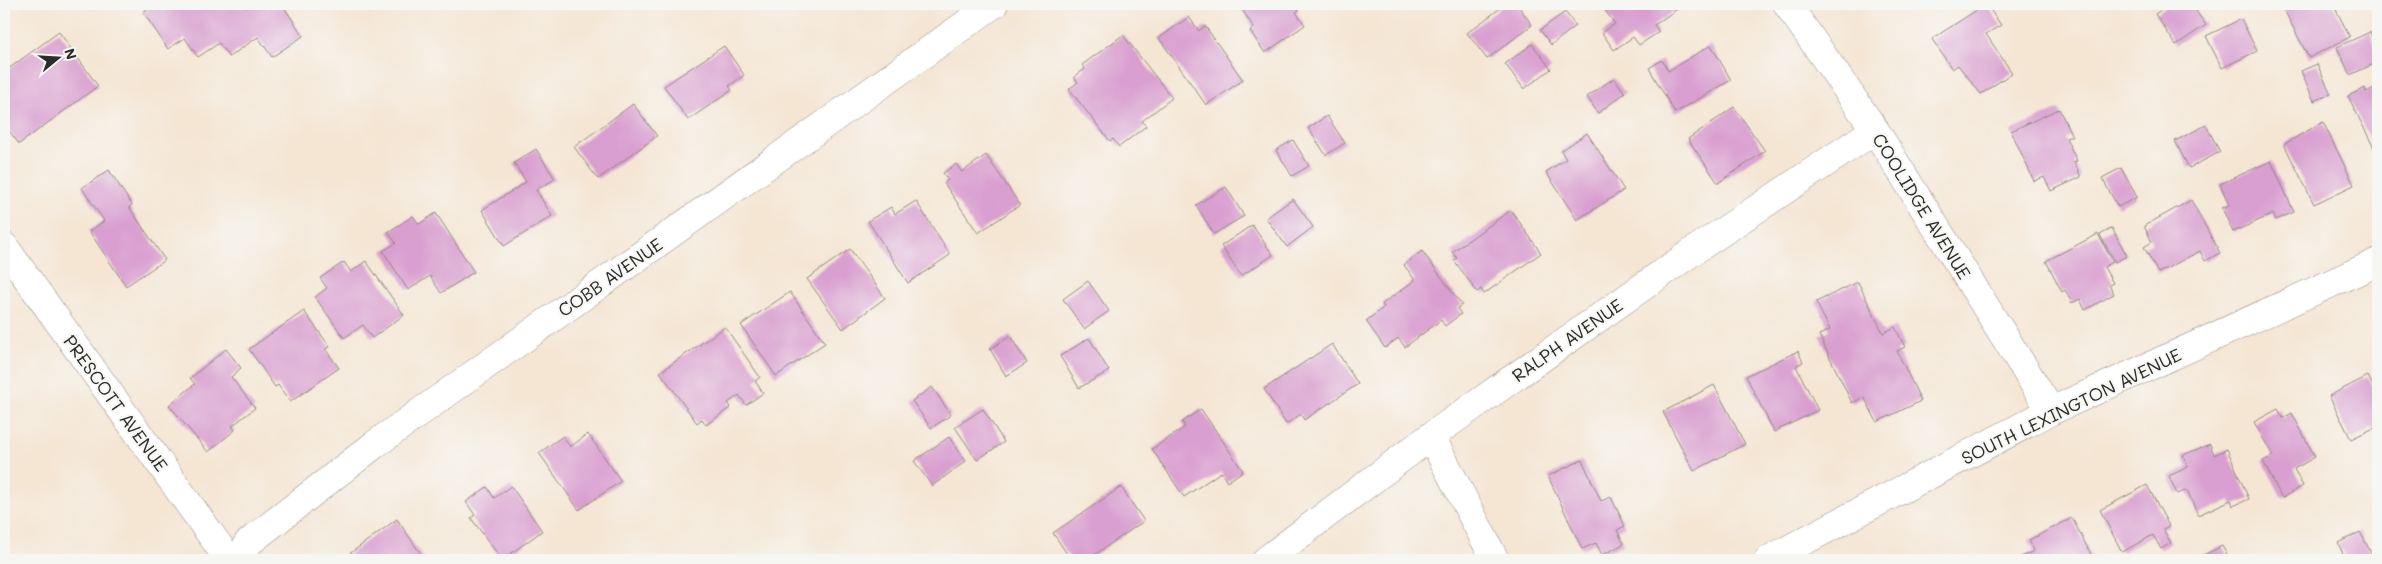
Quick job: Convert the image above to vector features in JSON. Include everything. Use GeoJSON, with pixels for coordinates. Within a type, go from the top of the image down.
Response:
{"type":"FeatureCollection","features":[{"type":"Feature","properties":{"kind":"street","name":"COBB AVENUE"},"geometry":{"type":"LineString","coordinates":[[237,560],[248,543],[374,445],[994,4]]}},
{"type":"Feature","properties":{"kind":"street","name":"COOLIDGE AVENUE"},"geometry":{"type":"LineString","coordinates":[[1787,4],[1875,130],[2051,411]]}},
{"type":"Feature","properties":{"kind":"street","name":"RALPH AVENUE"},"geometry":{"type":"LineString","coordinates":[[1266,560],[1431,436],[1695,250],[1875,130]]}},
{"type":"Feature","properties":{"kind":"street","name":"PRESCOTT AVENUE"},"geometry":{"type":"LineString","coordinates":[[4,246],[229,560]]}},
{"type":"Feature","properties":{"kind":"street","name":"SOUTH LEXINGTON AVENUE"},"geometry":{"type":"LineString","coordinates":[[1768,560],[2051,411],[2378,262]]}},
{"type":"Feature","properties":{"kind":"street"},"geometry":{"type":"LineString","coordinates":[[1431,436],[1495,560]]}},
{"type":"Feature","properties":{"kind":"building"},"geometry":{"type":"Polygon","coordinates":[[[155,4],[242,4],[245,8],[252,4],[282,4],[303,36],[272,57],[258,37],[229,57],[219,43],[198,57],[185,38],[168,49],[143,12],[155,4]]]}},
{"type":"Feature","properties":{"kind":"building"},"geometry":{"type":"Polygon","coordinates":[[[1229,4],[1294,4],[1299,10],[1296,12],[1305,25],[1265,53],[1250,31],[1254,28],[1239,5],[1233,10],[1229,4]]]}},
{"type":"Feature","properties":{"kind":"building"},"geometry":{"type":"Polygon","coordinates":[[[1506,4],[1517,4],[1532,25],[1487,59],[1467,33],[1506,4]]]}},
{"type":"Feature","properties":{"kind":"building"},"geometry":{"type":"Polygon","coordinates":[[[1606,4],[1681,4],[1682,6],[1654,25],[1659,32],[1639,45],[1633,37],[1614,50],[1602,33],[1615,24],[1602,6],[1606,4]]]}},
{"type":"Feature","properties":{"kind":"building"},"geometry":{"type":"Polygon","coordinates":[[[1986,4],[2001,25],[1986,34],[2012,73],[1981,94],[1958,65],[1952,69],[1932,39],[1986,4]]]}},
{"type":"Feature","properties":{"kind":"building"},"geometry":{"type":"Polygon","coordinates":[[[2170,4],[2191,4],[2206,25],[2176,45],[2155,14],[2170,4]]]}},
{"type":"Feature","properties":{"kind":"building"},"geometry":{"type":"Polygon","coordinates":[[[2281,4],[2333,4],[2350,37],[2309,58],[2281,4]]]}},
{"type":"Feature","properties":{"kind":"building"},"geometry":{"type":"Polygon","coordinates":[[[1565,12],[1576,26],[1551,45],[1540,30],[1565,12]]]}},
{"type":"Feature","properties":{"kind":"building"},"geometry":{"type":"Polygon","coordinates":[[[1189,17],[1199,31],[1205,26],[1243,80],[1206,105],[1159,38],[1189,17]]]}},
{"type":"Feature","properties":{"kind":"building"},"geometry":{"type":"Polygon","coordinates":[[[2241,19],[2257,51],[2222,68],[2206,36],[2241,19]]]}},
{"type":"Feature","properties":{"kind":"building"},"geometry":{"type":"Polygon","coordinates":[[[59,32],[98,86],[19,144],[4,124],[4,72],[59,32]]]}},
{"type":"Feature","properties":{"kind":"building"},"geometry":{"type":"Polygon","coordinates":[[[2370,32],[2378,51],[2378,62],[2350,75],[2337,47],[2370,32]]]}},
{"type":"Feature","properties":{"kind":"building"},"geometry":{"type":"Polygon","coordinates":[[[1123,35],[1172,98],[1142,121],[1146,126],[1119,147],[1113,139],[1110,141],[1069,89],[1078,82],[1074,77],[1085,69],[1082,65],[1123,35]]]}},
{"type":"Feature","properties":{"kind":"building"},"geometry":{"type":"Polygon","coordinates":[[[1532,44],[1551,69],[1524,89],[1505,64],[1532,44]]]}},
{"type":"Feature","properties":{"kind":"building"},"geometry":{"type":"Polygon","coordinates":[[[1711,45],[1731,80],[1675,113],[1649,68],[1662,60],[1668,71],[1711,45]]]}},
{"type":"Feature","properties":{"kind":"building"},"geometry":{"type":"Polygon","coordinates":[[[724,46],[744,75],[729,86],[732,90],[688,120],[664,86],[724,46]]]}},
{"type":"Feature","properties":{"kind":"building"},"geometry":{"type":"Polygon","coordinates":[[[2317,64],[2331,94],[2314,101],[2301,71],[2317,64]]]}},
{"type":"Feature","properties":{"kind":"building"},"geometry":{"type":"Polygon","coordinates":[[[1614,78],[1625,93],[1598,113],[1587,97],[1614,78]]]}},
{"type":"Feature","properties":{"kind":"building"},"geometry":{"type":"Polygon","coordinates":[[[2378,86],[2378,156],[2348,96],[2365,88],[2366,92],[2378,86]]]}},
{"type":"Feature","properties":{"kind":"building"},"geometry":{"type":"Polygon","coordinates":[[[633,104],[657,136],[598,179],[574,147],[633,104]]]}},
{"type":"Feature","properties":{"kind":"building"},"geometry":{"type":"Polygon","coordinates":[[[1734,107],[1765,151],[1718,183],[1688,139],[1734,107]]]}},
{"type":"Feature","properties":{"kind":"building"},"geometry":{"type":"Polygon","coordinates":[[[2059,109],[2072,136],[2066,138],[2077,161],[2074,162],[2081,177],[2051,191],[2044,177],[2034,181],[2011,131],[2059,109]]]}},
{"type":"Feature","properties":{"kind":"building"},"geometry":{"type":"Polygon","coordinates":[[[1327,116],[1345,143],[1326,155],[1308,128],[1327,116]]]}},
{"type":"Feature","properties":{"kind":"building"},"geometry":{"type":"Polygon","coordinates":[[[2323,122],[2354,185],[2314,204],[2284,144],[2323,122]]]}},
{"type":"Feature","properties":{"kind":"building"},"geometry":{"type":"Polygon","coordinates":[[[2206,125],[2220,152],[2189,168],[2175,141],[2206,125]]]}},
{"type":"Feature","properties":{"kind":"building"},"geometry":{"type":"Polygon","coordinates":[[[1587,133],[1624,190],[1577,220],[1546,172],[1566,159],[1561,151],[1587,133]]]}},
{"type":"Feature","properties":{"kind":"building"},"geometry":{"type":"Polygon","coordinates":[[[1293,140],[1309,166],[1292,176],[1276,150],[1293,140]]]}},
{"type":"Feature","properties":{"kind":"building"},"geometry":{"type":"Polygon","coordinates":[[[536,149],[555,179],[536,190],[552,216],[504,246],[482,210],[526,182],[514,163],[536,149]]]}},
{"type":"Feature","properties":{"kind":"building"},"geometry":{"type":"Polygon","coordinates":[[[986,155],[1020,205],[978,233],[944,183],[948,180],[943,173],[956,164],[962,172],[986,155]]]}},
{"type":"Feature","properties":{"kind":"building"},"geometry":{"type":"Polygon","coordinates":[[[2271,161],[2294,212],[2276,220],[2273,214],[2233,232],[2222,208],[2229,205],[2220,184],[2271,161]]]}},
{"type":"Feature","properties":{"kind":"building"},"geometry":{"type":"Polygon","coordinates":[[[2121,168],[2137,197],[2118,207],[2102,178],[2121,168]]]}},
{"type":"Feature","properties":{"kind":"building"},"geometry":{"type":"Polygon","coordinates":[[[109,170],[132,205],[129,207],[165,260],[126,286],[89,231],[104,221],[82,188],[109,170]]]}},
{"type":"Feature","properties":{"kind":"building"},"geometry":{"type":"Polygon","coordinates":[[[1226,187],[1244,216],[1214,234],[1196,205],[1226,187]]]}},
{"type":"Feature","properties":{"kind":"building"},"geometry":{"type":"Polygon","coordinates":[[[1293,199],[1313,227],[1287,247],[1266,218],[1293,199]]]}},
{"type":"Feature","properties":{"kind":"building"},"geometry":{"type":"Polygon","coordinates":[[[2191,200],[2220,253],[2205,261],[2200,251],[2158,273],[2144,247],[2152,242],[2144,226],[2191,200]]]}},
{"type":"Feature","properties":{"kind":"building"},"geometry":{"type":"Polygon","coordinates":[[[916,201],[950,255],[908,283],[868,221],[891,207],[895,214],[916,201]]]}},
{"type":"Feature","properties":{"kind":"building"},"geometry":{"type":"Polygon","coordinates":[[[1511,210],[1541,253],[1484,294],[1481,289],[1477,292],[1454,260],[1457,258],[1452,252],[1511,210]]]}},
{"type":"Feature","properties":{"kind":"building"},"geometry":{"type":"Polygon","coordinates":[[[436,213],[474,272],[441,293],[430,276],[408,290],[383,251],[396,243],[388,232],[413,216],[419,224],[436,213]]]}},
{"type":"Feature","properties":{"kind":"building"},"geometry":{"type":"Polygon","coordinates":[[[1252,225],[1273,255],[1241,276],[1221,246],[1252,225]]]}},
{"type":"Feature","properties":{"kind":"building"},"geometry":{"type":"Polygon","coordinates":[[[2112,228],[2127,256],[2115,262],[2100,235],[2112,228]]]}},
{"type":"Feature","properties":{"kind":"building"},"geometry":{"type":"Polygon","coordinates":[[[2098,234],[2113,262],[2104,267],[2113,283],[2109,285],[2114,294],[2085,310],[2080,299],[2072,303],[2065,290],[2062,292],[2046,261],[2098,234]]]}},
{"type":"Feature","properties":{"kind":"building"},"geometry":{"type":"Polygon","coordinates":[[[850,249],[885,298],[843,329],[807,279],[850,249]]]}},
{"type":"Feature","properties":{"kind":"building"},"geometry":{"type":"Polygon","coordinates":[[[1422,251],[1462,305],[1457,308],[1461,314],[1445,326],[1441,320],[1405,347],[1398,338],[1385,348],[1366,321],[1384,307],[1382,304],[1415,280],[1404,265],[1422,251]]]}},
{"type":"Feature","properties":{"kind":"building"},"geometry":{"type":"Polygon","coordinates":[[[366,261],[404,315],[372,338],[363,325],[344,338],[315,297],[327,288],[320,278],[344,262],[351,272],[366,261]]]}},
{"type":"Feature","properties":{"kind":"building"},"geometry":{"type":"Polygon","coordinates":[[[1088,281],[1109,311],[1084,329],[1063,299],[1088,281]]]}},
{"type":"Feature","properties":{"kind":"building"},"geometry":{"type":"Polygon","coordinates":[[[1858,282],[1883,333],[1895,327],[1905,347],[1897,351],[1921,401],[1877,422],[1864,397],[1852,403],[1819,335],[1830,330],[1816,302],[1858,282]]]}},
{"type":"Feature","properties":{"kind":"building"},"geometry":{"type":"Polygon","coordinates":[[[790,292],[825,343],[776,376],[741,325],[790,292]]]}},
{"type":"Feature","properties":{"kind":"building"},"geometry":{"type":"Polygon","coordinates":[[[304,311],[330,347],[325,349],[339,368],[290,402],[278,385],[275,387],[249,349],[304,311]]]}},
{"type":"Feature","properties":{"kind":"building"},"geometry":{"type":"Polygon","coordinates":[[[725,327],[760,377],[755,381],[763,393],[746,405],[739,395],[728,403],[731,407],[706,425],[702,419],[697,423],[660,372],[725,327]]]}},
{"type":"Feature","properties":{"kind":"building"},"geometry":{"type":"Polygon","coordinates":[[[1010,336],[1027,363],[1006,376],[990,349],[1010,336]]]}},
{"type":"Feature","properties":{"kind":"building"},"geometry":{"type":"Polygon","coordinates":[[[1089,338],[1109,371],[1079,388],[1060,356],[1089,338]]]}},
{"type":"Feature","properties":{"kind":"building"},"geometry":{"type":"Polygon","coordinates":[[[1332,344],[1358,384],[1304,420],[1301,414],[1286,424],[1264,389],[1332,344]]]}},
{"type":"Feature","properties":{"kind":"building"},"geometry":{"type":"Polygon","coordinates":[[[226,349],[241,368],[231,377],[255,408],[232,426],[235,430],[208,452],[169,405],[195,384],[190,378],[226,349]]]}},
{"type":"Feature","properties":{"kind":"building"},"geometry":{"type":"Polygon","coordinates":[[[1798,351],[1803,362],[1796,366],[1818,410],[1774,432],[1746,376],[1798,351]]]}},
{"type":"Feature","properties":{"kind":"building"},"geometry":{"type":"Polygon","coordinates":[[[2368,376],[2378,396],[2378,437],[2374,428],[2351,439],[2329,396],[2368,376]]]}},
{"type":"Feature","properties":{"kind":"building"},"geometry":{"type":"Polygon","coordinates":[[[1714,385],[1745,444],[1694,471],[1663,412],[1714,385]]]}},
{"type":"Feature","properties":{"kind":"building"},"geometry":{"type":"Polygon","coordinates":[[[932,387],[951,415],[931,428],[912,401],[932,387]]]}},
{"type":"Feature","properties":{"kind":"building"},"geometry":{"type":"Polygon","coordinates":[[[983,409],[1004,442],[977,460],[955,427],[983,409]]]}},
{"type":"Feature","properties":{"kind":"building"},"geometry":{"type":"Polygon","coordinates":[[[1201,409],[1243,471],[1227,482],[1221,472],[1184,497],[1152,449],[1185,427],[1182,422],[1201,409]]]}},
{"type":"Feature","properties":{"kind":"building"},"geometry":{"type":"Polygon","coordinates":[[[2278,409],[2283,418],[2292,413],[2315,457],[2294,469],[2303,486],[2282,498],[2263,461],[2273,456],[2254,422],[2278,409]]]}},
{"type":"Feature","properties":{"kind":"building"},"geometry":{"type":"Polygon","coordinates":[[[588,434],[621,481],[579,510],[539,453],[563,436],[570,447],[588,434]]]}},
{"type":"Feature","properties":{"kind":"building"},"geometry":{"type":"Polygon","coordinates":[[[949,437],[966,461],[932,486],[914,461],[949,437]]]}},
{"type":"Feature","properties":{"kind":"building"},"geometry":{"type":"Polygon","coordinates":[[[2210,444],[2214,455],[2227,449],[2249,499],[2233,506],[2231,500],[2198,515],[2187,490],[2177,494],[2169,476],[2188,467],[2183,455],[2210,444]]]}},
{"type":"Feature","properties":{"kind":"building"},"geometry":{"type":"Polygon","coordinates":[[[1582,460],[1601,501],[1611,497],[1625,526],[1617,530],[1624,544],[1602,555],[1596,543],[1582,549],[1548,476],[1582,460]]]}},
{"type":"Feature","properties":{"kind":"building"},"geometry":{"type":"Polygon","coordinates":[[[2147,485],[2169,526],[2163,529],[2171,543],[2161,549],[2153,535],[2122,552],[2100,510],[2147,485]]]}},
{"type":"Feature","properties":{"kind":"building"},"geometry":{"type":"Polygon","coordinates":[[[511,486],[542,531],[502,560],[471,518],[475,515],[466,502],[487,487],[494,498],[511,486]]]}},
{"type":"Feature","properties":{"kind":"building"},"geometry":{"type":"Polygon","coordinates":[[[1121,487],[1144,521],[1087,560],[1071,560],[1053,533],[1121,487]]]}},
{"type":"Feature","properties":{"kind":"building"},"geometry":{"type":"Polygon","coordinates":[[[2072,518],[2094,560],[2020,560],[2019,558],[2034,551],[2029,540],[2072,518]]]}},
{"type":"Feature","properties":{"kind":"building"},"geometry":{"type":"Polygon","coordinates":[[[397,519],[425,560],[341,560],[397,519]]]}},
{"type":"Feature","properties":{"kind":"building"},"geometry":{"type":"Polygon","coordinates":[[[2360,532],[2375,560],[2346,560],[2338,543],[2360,532]]]}},
{"type":"Feature","properties":{"kind":"building"},"geometry":{"type":"Polygon","coordinates":[[[2222,546],[2230,560],[2207,560],[2204,555],[2222,546]]]}}]}
